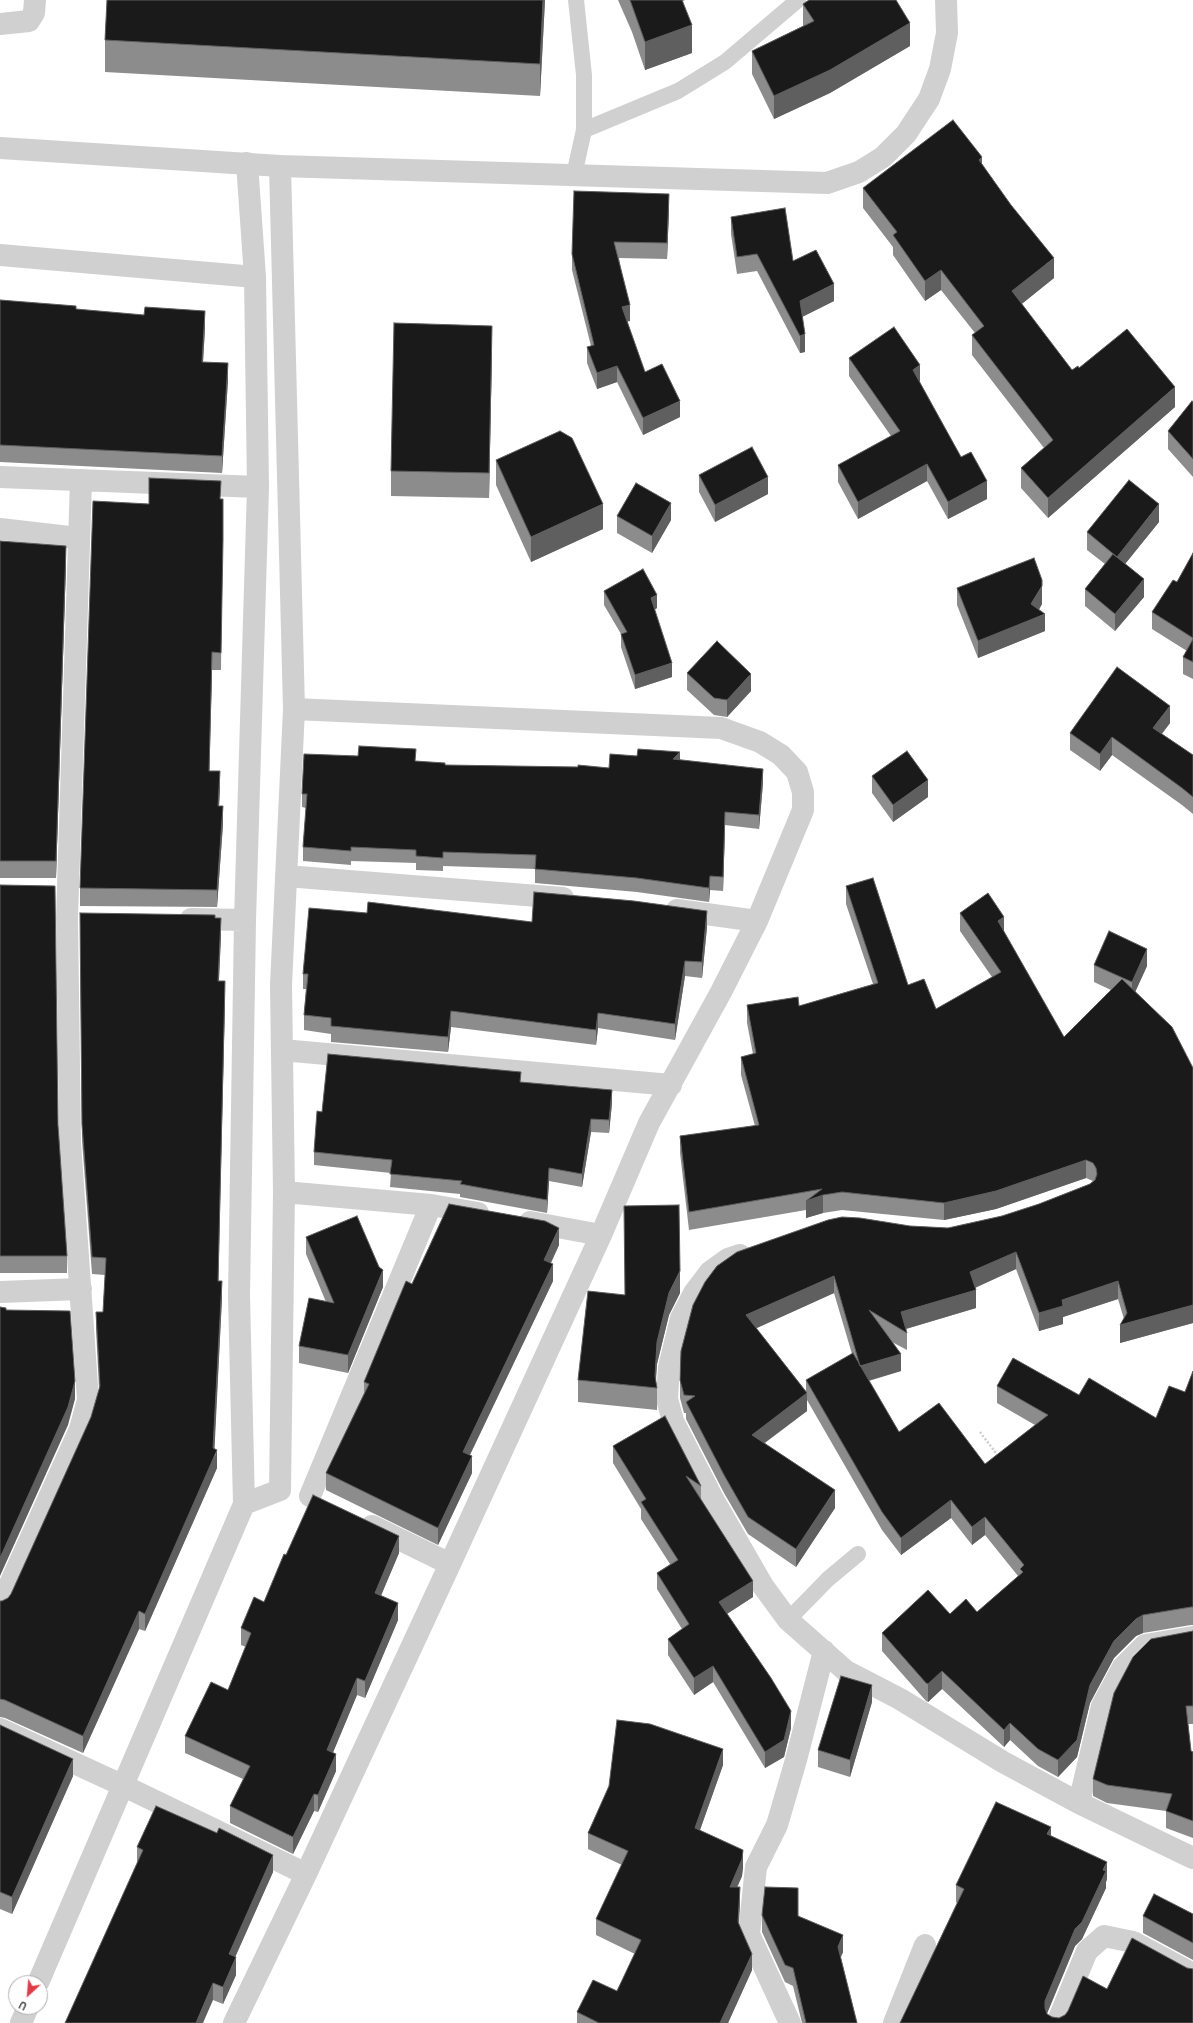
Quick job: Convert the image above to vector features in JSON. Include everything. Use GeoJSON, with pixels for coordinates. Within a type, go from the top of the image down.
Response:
{"type":"FeatureCollection","features":[{"type":"Feature","properties":{"kind":"street"},"geometry":{"type":"LineString","coordinates":[[0,24],[29,21],[34,13],[35,0]]}},
{"type":"Feature","properties":{"kind":"street"},"geometry":{"type":"LineString","coordinates":[[0,148],[280,166],[826,183],[859,172],[883,157],[906,134],[929,99],[942,62],[947,33],[946,0]]}},
{"type":"Feature","properties":{"kind":"street"},"geometry":{"type":"LineString","coordinates":[[41,1975],[244,1504],[239,1296],[245,920],[258,487],[255,277],[247,163]]}},
{"type":"Feature","properties":{"kind":"street"},"geometry":{"type":"LineString","coordinates":[[280,166],[294,709],[281,985],[284,1192],[280,1490]]}},
{"type":"Feature","properties":{"kind":"street"},"geometry":{"type":"LineString","coordinates":[[0,255],[255,277]]}},
{"type":"Feature","properties":{"kind":"street"},"geometry":{"type":"LineString","coordinates":[[0,477],[258,487]]}},
{"type":"Feature","properties":{"kind":"street"},"geometry":{"type":"LineString","coordinates":[[0,1606],[80,1429],[88,1400],[70,1142],[67,918],[78,538],[82,480]]}},
{"type":"Feature","properties":{"kind":"street"},"geometry":{"type":"LineString","coordinates":[[0,529],[78,538]]}},
{"type":"Feature","properties":{"kind":"street"},"geometry":{"type":"LineString","coordinates":[[234,2023],[306,1874],[450,1564],[601,1235],[649,1123],[721,992],[757,921],[803,810],[803,792],[797,772],[781,755],[760,742],[721,728],[294,709]]}},
{"type":"Feature","properties":{"kind":"street"},"geometry":{"type":"LineString","coordinates":[[286,876],[374,882],[579,900]]}},
{"type":"Feature","properties":{"kind":"street"},"geometry":{"type":"LineString","coordinates":[[45,891],[67,891]]}},
{"type":"Feature","properties":{"kind":"street"},"geometry":{"type":"LineString","coordinates":[[658,908],[757,921]]}},
{"type":"Feature","properties":{"kind":"street"},"geometry":{"type":"LineString","coordinates":[[67,918],[91,918]]}},
{"type":"Feature","properties":{"kind":"street"},"geometry":{"type":"LineString","coordinates":[[168,919],[245,920]]}},
{"type":"Feature","properties":{"kind":"street"},"geometry":{"type":"LineString","coordinates":[[282,1050],[671,1085]]}},
{"type":"Feature","properties":{"kind":"street"},"geometry":{"type":"LineString","coordinates":[[284,1192],[431,1205],[601,1235]]}},
{"type":"Feature","properties":{"kind":"street"},"geometry":{"type":"LineString","coordinates":[[310,1496],[431,1205]]}},
{"type":"Feature","properties":{"kind":"street"},"geometry":{"type":"LineString","coordinates":[[758,1248],[728,1259],[710,1272],[694,1293],[681,1318],[669,1367],[667,1400],[673,1421],[713,1499],[763,1586],[788,1620],[846,1671],[900,1699],[1003,1762],[1079,1804],[1193,1858]]}},
{"type":"Feature","properties":{"kind":"street"},"geometry":{"type":"LineString","coordinates":[[0,1292],[81,1289]]}},
{"type":"Feature","properties":{"kind":"street"},"geometry":{"type":"LineString","coordinates":[[244,1504],[280,1490],[310,1496],[331,1506]]}},
{"type":"Feature","properties":{"kind":"street"},"geometry":{"type":"LineString","coordinates":[[352,1516],[450,1564]]}},
{"type":"Feature","properties":{"kind":"street"},"geometry":{"type":"LineString","coordinates":[[1079,1804],[1102,1706],[1122,1667],[1145,1645],[1193,1637]]}},
{"type":"Feature","properties":{"kind":"street"},"geometry":{"type":"LineString","coordinates":[[790,2023],[749,1934],[756,1867],[777,1825],[796,1760],[824,1651]]}},
{"type":"Feature","properties":{"kind":"street"},"geometry":{"type":"LineString","coordinates":[[0,1729],[124,1786],[306,1874]]}},
{"type":"Feature","properties":{"kind":"street"},"geometry":{"type":"LineString","coordinates":[[1057,2023],[1087,1952],[1104,1936],[1133,1942],[1193,1974]]}},
{"type":"Feature","properties":{"kind":"street"},"geometry":{"type":"LineString","coordinates":[[894,2023],[925,1945]]}},
{"type":"Feature","properties":{"kind":"lane"},"geometry":{"type":"LineString","coordinates":[[574,175],[584,130],[583,68],[576,0]]}},
{"type":"Feature","properties":{"kind":"lane"},"geometry":{"type":"LineString","coordinates":[[584,130],[678,91],[725,62],[798,0]]}},
{"type":"Feature","properties":{"kind":"lane"},"geometry":{"type":"LineString","coordinates":[[788,1620],[828,1579],[858,1554]]}},
{"type":"Feature","properties":{"kind":"path"},"geometry":{"type":"LineString","coordinates":[[980,1432],[1003,1463]]}},
{"type":"Feature","properties":{"kind":"building"},"geometry":{"type":"Polygon","coordinates":[[[107,0],[543,0],[540,64],[105,40],[107,0]]]}},
{"type":"Feature","properties":{"kind":"building"},"geometry":{"type":"Polygon","coordinates":[[[630,0],[682,0],[692,25],[645,42],[630,0]]]}},
{"type":"Feature","properties":{"kind":"building"},"geometry":{"type":"Polygon","coordinates":[[[809,0],[896,0],[910,23],[830,70],[774,96],[752,51],[814,21],[803,4],[809,0]]]}},
{"type":"Feature","properties":{"kind":"building"},"geometry":{"type":"Polygon","coordinates":[[[953,120],[982,157],[979,160],[1011,205],[1054,258],[1012,291],[1072,370],[1078,366],[1079,368],[1127,329],[1175,387],[1048,498],[1021,468],[1053,440],[972,335],[984,326],[941,270],[925,281],[893,235],[897,232],[863,188],[953,120]]]}},
{"type":"Feature","properties":{"kind":"building"},"geometry":{"type":"Polygon","coordinates":[[[574,191],[669,194],[667,243],[614,242],[630,305],[622,307],[645,372],[662,364],[680,401],[643,418],[617,366],[597,373],[587,347],[594,345],[572,254],[574,191]]]}},
{"type":"Feature","properties":{"kind":"building"},"geometry":{"type":"Polygon","coordinates":[[[785,208],[793,261],[816,250],[834,284],[800,301],[805,334],[800,336],[757,254],[737,257],[731,217],[785,208]]]}},
{"type":"Feature","properties":{"kind":"building"},"geometry":{"type":"Polygon","coordinates":[[[0,300],[76,306],[76,309],[144,315],[145,307],[205,311],[202,362],[228,363],[222,456],[0,445],[0,300]]]}},
{"type":"Feature","properties":{"kind":"building"},"geometry":{"type":"Polygon","coordinates":[[[394,323],[492,326],[489,473],[391,471],[394,323]]]}},
{"type":"Feature","properties":{"kind":"building"},"geometry":{"type":"Polygon","coordinates":[[[894,327],[920,365],[913,370],[961,457],[971,452],[987,481],[948,502],[927,464],[858,502],[838,465],[900,431],[849,358],[894,327]]]}},
{"type":"Feature","properties":{"kind":"building"},"geometry":{"type":"Polygon","coordinates":[[[1192,401],[1193,402],[1193,459],[1168,431],[1192,401]]]}},
{"type":"Feature","properties":{"kind":"building"},"geometry":{"type":"Polygon","coordinates":[[[560,431],[572,438],[603,504],[531,537],[496,460],[560,431]]]}},
{"type":"Feature","properties":{"kind":"building"},"geometry":{"type":"Polygon","coordinates":[[[752,447],[768,477],[715,505],[699,475],[752,447]]]}},
{"type":"Feature","properties":{"kind":"building"},"geometry":{"type":"Polygon","coordinates":[[[149,478],[221,481],[220,499],[223,499],[223,540],[221,653],[212,652],[209,771],[220,771],[218,806],[223,806],[217,890],[80,888],[93,501],[149,504],[149,478]]]}},
{"type":"Feature","properties":{"kind":"building"},"geometry":{"type":"Polygon","coordinates":[[[1129,480],[1159,504],[1117,557],[1087,532],[1129,480]]]}},
{"type":"Feature","properties":{"kind":"building"},"geometry":{"type":"Polygon","coordinates":[[[636,483],[671,503],[652,536],[617,516],[636,483]]]}},
{"type":"Feature","properties":{"kind":"building"},"geometry":{"type":"Polygon","coordinates":[[[0,541],[66,546],[56,861],[0,861],[0,541]]]}},
{"type":"Feature","properties":{"kind":"building"},"geometry":{"type":"Polygon","coordinates":[[[1193,553],[1193,638],[1152,612],[1173,580],[1177,582],[1193,553]]]}},
{"type":"Feature","properties":{"kind":"building"},"geometry":{"type":"Polygon","coordinates":[[[1113,554],[1144,579],[1115,614],[1085,589],[1113,554]]]}},
{"type":"Feature","properties":{"kind":"building"},"geometry":{"type":"Polygon","coordinates":[[[1034,558],[1042,580],[1042,586],[1031,604],[1045,614],[978,641],[957,588],[1034,558]]]}},
{"type":"Feature","properties":{"kind":"building"},"geometry":{"type":"Polygon","coordinates":[[[643,569],[657,595],[651,598],[672,663],[635,675],[621,634],[627,632],[604,591],[643,569]]]}},
{"type":"Feature","properties":{"kind":"building"},"geometry":{"type":"Polygon","coordinates":[[[1193,639],[1193,662],[1183,657],[1193,639]]]}},
{"type":"Feature","properties":{"kind":"building"},"geometry":{"type":"Polygon","coordinates":[[[717,641],[751,674],[727,700],[714,698],[687,673],[717,641]]]}},
{"type":"Feature","properties":{"kind":"building"},"geometry":{"type":"Polygon","coordinates":[[[1117,667],[1170,706],[1153,728],[1193,755],[1193,797],[1112,737],[1100,754],[1070,733],[1117,667]]]}},
{"type":"Feature","properties":{"kind":"building"},"geometry":{"type":"Polygon","coordinates":[[[359,746],[416,749],[415,761],[445,763],[445,765],[578,767],[578,765],[609,768],[610,754],[637,756],[638,749],[680,752],[673,759],[763,769],[759,815],[725,812],[723,877],[710,876],[709,888],[637,878],[535,869],[536,855],[443,852],[443,858],[416,856],[416,850],[351,847],[351,851],[303,847],[307,794],[302,794],[304,754],[358,756],[359,746]]]}},
{"type":"Feature","properties":{"kind":"building"},"geometry":{"type":"Polygon","coordinates":[[[907,751],[928,780],[893,805],[872,776],[907,751]]]}},
{"type":"Feature","properties":{"kind":"building"},"geometry":{"type":"Polygon","coordinates":[[[873,878],[908,985],[924,979],[936,1009],[1001,972],[960,913],[988,893],[1004,917],[998,921],[1064,1037],[1122,979],[1172,1027],[1193,1068],[1193,1305],[1120,1325],[1127,1313],[1118,1281],[1062,1300],[1063,1306],[1039,1313],[1016,1252],[970,1272],[976,1290],[901,1312],[907,1333],[869,1310],[901,1354],[860,1366],[834,1276],[746,1315],[807,1393],[752,1435],[835,1490],[796,1549],[748,1517],[686,1402],[695,1396],[684,1395],[680,1380],[681,1351],[693,1305],[705,1282],[717,1266],[737,1252],[828,1220],[842,1217],[860,1218],[910,1226],[948,1228],[1002,1216],[1039,1204],[1090,1184],[1095,1180],[1097,1174],[1093,1163],[1086,1160],[996,1191],[944,1203],[842,1192],[823,1195],[806,1201],[822,1189],[689,1212],[680,1136],[759,1125],[741,1057],[756,1053],[747,1005],[798,997],[799,1006],[878,983],[846,886],[873,878]]]}},
{"type":"Feature","properties":{"kind":"building"},"geometry":{"type":"Polygon","coordinates":[[[0,885],[55,886],[58,1125],[67,1256],[0,1256],[0,885]]]}},
{"type":"Feature","properties":{"kind":"building"},"geometry":{"type":"Polygon","coordinates":[[[534,892],[634,901],[707,911],[702,962],[685,961],[675,1024],[598,1013],[596,1030],[451,1011],[448,1037],[331,1026],[331,1018],[304,1015],[308,974],[303,974],[309,908],[367,913],[368,902],[532,922],[534,892]]]}},
{"type":"Feature","properties":{"kind":"building"},"geometry":{"type":"Polygon","coordinates":[[[80,913],[215,915],[215,918],[221,918],[218,981],[225,981],[218,1281],[222,1281],[213,1448],[217,1450],[145,1614],[139,1611],[83,1736],[0,1699],[0,1601],[8,1598],[11,1594],[91,1417],[100,1386],[96,1312],[103,1312],[106,1258],[92,1257],[82,1124],[80,913]]]}},
{"type":"Feature","properties":{"kind":"building"},"geometry":{"type":"Polygon","coordinates":[[[1109,931],[1147,949],[1132,982],[1094,965],[1109,931]]]}},
{"type":"Feature","properties":{"kind":"building"},"geometry":{"type":"Polygon","coordinates":[[[328,1054],[521,1072],[520,1082],[612,1090],[609,1120],[591,1119],[582,1174],[549,1168],[547,1200],[460,1184],[462,1181],[390,1174],[392,1160],[314,1152],[317,1111],[322,1112],[328,1054]]]}},
{"type":"Feature","properties":{"kind":"building"},"geometry":{"type":"Polygon","coordinates":[[[449,1204],[545,1221],[559,1228],[544,1260],[553,1264],[463,1452],[472,1456],[438,1528],[326,1473],[369,1384],[364,1382],[406,1281],[412,1284],[449,1204]]]}},
{"type":"Feature","properties":{"kind":"building"},"geometry":{"type":"Polygon","coordinates":[[[679,1205],[680,1271],[669,1293],[657,1342],[655,1376],[657,1388],[578,1380],[588,1291],[625,1295],[624,1206],[679,1205]]]}},
{"type":"Feature","properties":{"kind":"building"},"geometry":{"type":"Polygon","coordinates":[[[357,1216],[379,1267],[383,1270],[348,1355],[299,1346],[309,1298],[334,1303],[306,1237],[357,1216]]]}},
{"type":"Feature","properties":{"kind":"building"},"geometry":{"type":"Polygon","coordinates":[[[0,1307],[6,1308],[6,1310],[70,1311],[75,1381],[68,1407],[0,1558],[0,1307]]]}},
{"type":"Feature","properties":{"kind":"building"},"geometry":{"type":"Polygon","coordinates":[[[853,1353],[899,1432],[939,1403],[985,1464],[1048,1415],[997,1386],[1013,1358],[1079,1395],[1089,1378],[1156,1418],[1169,1386],[1185,1392],[1193,1371],[1193,1607],[1143,1615],[1136,1619],[1114,1641],[1090,1685],[1077,1740],[1058,1760],[1038,1749],[1010,1723],[1004,1730],[942,1671],[928,1684],[926,1683],[882,1633],[928,1590],[950,1614],[966,1599],[977,1612],[1023,1572],[1020,1569],[1024,1565],[985,1517],[972,1527],[951,1500],[901,1538],[882,1512],[806,1380],[853,1353]]]}},
{"type":"Feature","properties":{"kind":"building"},"geometry":{"type":"Polygon","coordinates":[[[665,1416],[701,1486],[686,1476],[753,1581],[719,1602],[771,1678],[791,1711],[784,1740],[765,1752],[713,1666],[694,1678],[668,1639],[689,1624],[657,1573],[678,1560],[641,1502],[646,1499],[613,1446],[665,1416]]]}},
{"type":"Feature","properties":{"kind":"building"},"geometry":{"type":"Polygon","coordinates":[[[313,1495],[399,1536],[375,1593],[398,1603],[365,1681],[357,1678],[327,1750],[336,1754],[318,1795],[314,1794],[293,1837],[230,1806],[250,1766],[185,1736],[211,1682],[228,1690],[251,1633],[241,1628],[254,1597],[264,1602],[284,1554],[286,1555],[313,1495]]]}},
{"type":"Feature","properties":{"kind":"building"},"geometry":{"type":"Polygon","coordinates":[[[1193,1631],[1193,1706],[1186,1706],[1191,1751],[1193,1752],[1193,1821],[1166,1811],[1172,1794],[1107,1785],[1093,1779],[1114,1693],[1133,1657],[1151,1639],[1193,1631]]]}},
{"type":"Feature","properties":{"kind":"building"},"geometry":{"type":"Polygon","coordinates":[[[841,1676],[872,1685],[850,1760],[818,1750],[841,1676]]]}},
{"type":"Feature","properties":{"kind":"building"},"geometry":{"type":"Polygon","coordinates":[[[617,1720],[650,1724],[723,1749],[695,1828],[743,1850],[742,1859],[730,1887],[740,1887],[738,1922],[752,1954],[720,2023],[599,2023],[577,2012],[593,1980],[617,1991],[641,1940],[596,1919],[628,1851],[588,1833],[609,1786],[617,1720]]]}},
{"type":"Feature","properties":{"kind":"building"},"geometry":{"type":"Polygon","coordinates":[[[0,1725],[73,1759],[12,1897],[0,1892],[0,1725]]]}},
{"type":"Feature","properties":{"kind":"building"},"geometry":{"type":"Polygon","coordinates":[[[996,1802],[1051,1827],[1047,1834],[1107,1862],[1103,1870],[1106,1871],[1082,1922],[1075,1929],[1045,2001],[1047,2014],[1052,2017],[1059,2018],[1065,2015],[1083,1976],[1107,1989],[1132,1938],[1187,1968],[1193,1969],[1193,2023],[900,2023],[964,1889],[956,1885],[996,1802]]]}},
{"type":"Feature","properties":{"kind":"building"},"geometry":{"type":"Polygon","coordinates":[[[156,1806],[217,1833],[219,1828],[273,1855],[229,1954],[236,1957],[223,1987],[213,1983],[196,2023],[65,2023],[143,1850],[137,1847],[156,1806]]]}},
{"type":"Feature","properties":{"kind":"building"},"geometry":{"type":"Polygon","coordinates":[[[765,1887],[798,1888],[798,1916],[843,1935],[838,1947],[857,2023],[806,2023],[793,1968],[785,1965],[762,1915],[765,1887]]]}},
{"type":"Feature","properties":{"kind":"building"},"geometry":{"type":"Polygon","coordinates":[[[1154,1894],[1193,1914],[1193,1943],[1143,1916],[1154,1894]]]}}]}
